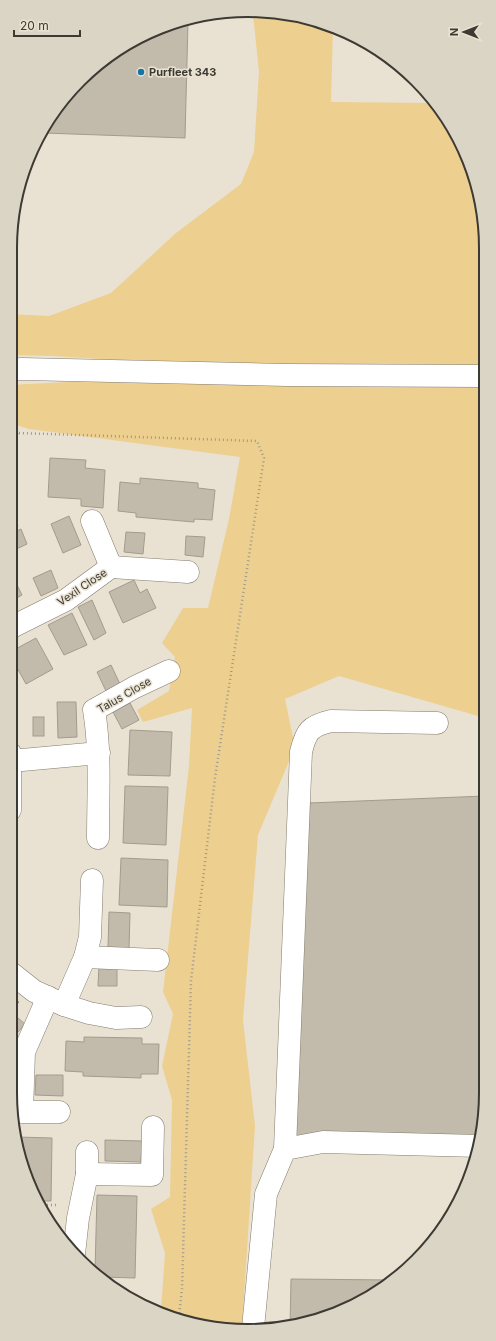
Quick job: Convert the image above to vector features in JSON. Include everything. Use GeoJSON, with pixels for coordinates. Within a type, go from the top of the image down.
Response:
{"type":"FeatureCollection","features":[{"type":"Feature","properties":{"kind":"street"},"geometry":{"type":"LineString","coordinates":[[17,370],[280,375],[479,376]]}},
{"type":"Feature","properties":{"kind":"street","name":"Vexil Close"},"geometry":{"type":"LineString","coordinates":[[92,521],[112,567]]}},
{"type":"Feature","properties":{"kind":"street","name":"Vexil Close"},"geometry":{"type":"LineString","coordinates":[[17,624],[66,600],[112,567],[188,572]]}},
{"type":"Feature","properties":{"kind":"street","name":"Talus Close"},"geometry":{"type":"LineString","coordinates":[[98,838],[99,753],[94,710],[135,687],[169,671]]}},
{"type":"Feature","properties":{"kind":"street"},"geometry":{"type":"LineString","coordinates":[[253,1324],[266,1194],[285,1149],[300,752],[303,740],[310,729],[318,724],[331,721],[437,723]]}},
{"type":"Feature","properties":{"kind":"street"},"geometry":{"type":"LineString","coordinates":[[17,757],[99,753]]}},
{"type":"Feature","properties":{"kind":"street"},"geometry":{"type":"LineString","coordinates":[[59,1112],[22,1112],[24,1052],[85,957],[90,937],[92,880]]}},
{"type":"Feature","properties":{"kind":"street"},"geometry":{"type":"LineString","coordinates":[[85,957],[158,960]]}},
{"type":"Feature","properties":{"kind":"street"},"geometry":{"type":"LineString","coordinates":[[17,978],[34,991],[56,1001],[90,1013],[116,1018],[141,1016]]}},
{"type":"Feature","properties":{"kind":"street"},"geometry":{"type":"LineString","coordinates":[[86,1174],[152,1175],[153,1127]]}},
{"type":"Feature","properties":{"kind":"street"},"geometry":{"type":"LineString","coordinates":[[285,1149],[322,1142],[473,1146]]}},
{"type":"Feature","properties":{"kind":"street"},"geometry":{"type":"LineString","coordinates":[[75,1246],[86,1174],[87,1152]]}},
{"type":"Feature","properties":{"kind":"path"},"geometry":{"type":"LineString","coordinates":[[17,431],[19,433],[257,441],[264,458],[215,778],[191,982],[182,1289],[179,1314]]}},
{"type":"Feature","properties":{"kind":"shaded area"},"geometry":{"type":"Polygon","coordinates":[[[253,17],[293,21],[333,34],[331,102],[428,103],[448,132],[467,174],[475,203],[479,233],[479,716],[339,676],[285,699],[295,747],[258,835],[243,1020],[255,1126],[242,1324],[233,1324],[203,1320],[174,1312],[161,1307],[165,1253],[151,1209],[170,1197],[172,1100],[162,1066],[173,1014],[163,992],[189,766],[192,708],[143,722],[137,710],[169,691],[175,657],[162,643],[183,608],[208,608],[229,519],[240,457],[29,429],[17,425],[17,385],[265,370],[54,356],[17,355],[17,314],[49,316],[111,293],[176,233],[241,184],[254,152],[259,72],[253,17]]]}},
{"type":"Feature","properties":{"kind":"building","name":"Purfleet 343"},"geometry":{"type":"Polygon","coordinates":[[[188,25],[185,138],[47,133],[74,96],[107,65],[146,41],[174,29],[188,25]]]}},
{"type":"Feature","properties":{"kind":"building"},"geometry":{"type":"Polygon","coordinates":[[[50,458],[86,460],[85,468],[105,470],[103,508],[81,506],[81,499],[48,497],[50,458]]]}},
{"type":"Feature","properties":{"kind":"building"},"geometry":{"type":"Polygon","coordinates":[[[140,478],[198,483],[198,488],[215,490],[212,520],[194,519],[194,522],[136,517],[136,513],[118,511],[120,482],[140,484],[140,478]]]}},
{"type":"Feature","properties":{"kind":"building"},"geometry":{"type":"Polygon","coordinates":[[[69,516],[81,545],[63,553],[51,524],[69,516]]]}},
{"type":"Feature","properties":{"kind":"building"},"geometry":{"type":"Polygon","coordinates":[[[21,529],[27,544],[17,549],[17,531],[21,529]]]}},
{"type":"Feature","properties":{"kind":"building"},"geometry":{"type":"Polygon","coordinates":[[[126,532],[145,533],[143,554],[124,552],[126,532]]]}},
{"type":"Feature","properties":{"kind":"building"},"geometry":{"type":"Polygon","coordinates":[[[186,536],[205,537],[203,557],[185,555],[186,536]]]}},
{"type":"Feature","properties":{"kind":"building"},"geometry":{"type":"Polygon","coordinates":[[[51,570],[58,588],[41,596],[33,578],[51,570]]]}},
{"type":"Feature","properties":{"kind":"building"},"geometry":{"type":"Polygon","coordinates":[[[134,580],[140,593],[147,589],[156,608],[123,623],[109,592],[134,580]]]}},
{"type":"Feature","properties":{"kind":"building"},"geometry":{"type":"Polygon","coordinates":[[[17,585],[22,595],[17,598],[17,585]]]}},
{"type":"Feature","properties":{"kind":"building"},"geometry":{"type":"Polygon","coordinates":[[[92,600],[106,633],[94,640],[78,607],[92,600]]]}},
{"type":"Feature","properties":{"kind":"building"},"geometry":{"type":"Polygon","coordinates":[[[72,613],[87,645],[64,655],[48,625],[72,613]]]}},
{"type":"Feature","properties":{"kind":"building"},"geometry":{"type":"Polygon","coordinates":[[[36,638],[53,669],[26,684],[17,668],[17,648],[36,638]]]}},
{"type":"Feature","properties":{"kind":"building"},"geometry":{"type":"Polygon","coordinates":[[[111,665],[120,684],[106,691],[97,672],[111,665]]]}},
{"type":"Feature","properties":{"kind":"building"},"geometry":{"type":"Polygon","coordinates":[[[57,702],[76,702],[77,737],[58,738],[57,702]]]}},
{"type":"Feature","properties":{"kind":"building"},"geometry":{"type":"Polygon","coordinates":[[[130,703],[139,720],[122,729],[113,712],[130,703]]]}},
{"type":"Feature","properties":{"kind":"building"},"geometry":{"type":"Polygon","coordinates":[[[33,717],[44,717],[44,736],[33,736],[33,717]]]}},
{"type":"Feature","properties":{"kind":"building"},"geometry":{"type":"Polygon","coordinates":[[[130,730],[172,732],[170,776],[128,775],[130,730]]]}},
{"type":"Feature","properties":{"kind":"building"},"geometry":{"type":"Polygon","coordinates":[[[125,786],[168,787],[166,845],[123,843],[125,786]]]}},
{"type":"Feature","properties":{"kind":"building"},"geometry":{"type":"Polygon","coordinates":[[[479,796],[479,1108],[474,1143],[294,1141],[309,803],[479,796]]]}},
{"type":"Feature","properties":{"kind":"building"},"geometry":{"type":"Polygon","coordinates":[[[121,858],[168,860],[167,907],[119,905],[121,858]]]}},
{"type":"Feature","properties":{"kind":"building"},"geometry":{"type":"Polygon","coordinates":[[[109,912],[130,913],[129,949],[108,948],[109,912]]]}},
{"type":"Feature","properties":{"kind":"building"},"geometry":{"type":"Polygon","coordinates":[[[99,965],[117,965],[117,986],[98,986],[99,965]]]}},
{"type":"Feature","properties":{"kind":"building"},"geometry":{"type":"Polygon","coordinates":[[[17,1017],[25,1024],[17,1033],[17,1017]]]}},
{"type":"Feature","properties":{"kind":"building"},"geometry":{"type":"Polygon","coordinates":[[[84,1037],[142,1038],[142,1044],[159,1044],[158,1074],[141,1074],[141,1078],[83,1076],[83,1072],[65,1071],[66,1041],[84,1042],[84,1037]]]}},
{"type":"Feature","properties":{"kind":"building"},"geometry":{"type":"Polygon","coordinates":[[[36,1075],[63,1075],[63,1096],[35,1095],[36,1075]]]}},
{"type":"Feature","properties":{"kind":"building"},"geometry":{"type":"Polygon","coordinates":[[[18,1114],[20,1114],[19,1126],[18,1114]]]}},
{"type":"Feature","properties":{"kind":"building"},"geometry":{"type":"Polygon","coordinates":[[[21,1137],[52,1138],[51,1201],[44,1201],[41,1195],[29,1167],[21,1137]]]}},
{"type":"Feature","properties":{"kind":"building"},"geometry":{"type":"Polygon","coordinates":[[[105,1140],[142,1141],[141,1162],[105,1161],[105,1140]]]}},
{"type":"Feature","properties":{"kind":"building"},"geometry":{"type":"Polygon","coordinates":[[[97,1195],[137,1196],[135,1278],[109,1277],[95,1266],[97,1195]]]}},
{"type":"Feature","properties":{"kind":"building"},"geometry":{"type":"Polygon","coordinates":[[[291,1279],[383,1280],[364,1293],[350,1300],[322,1312],[290,1320],[291,1279]]]}},
{"type":"Feature","properties":{"kind":"place","name":"Purfleet 343"},"geometry":{"type":"Point","coordinates":[141,72]}}]}
